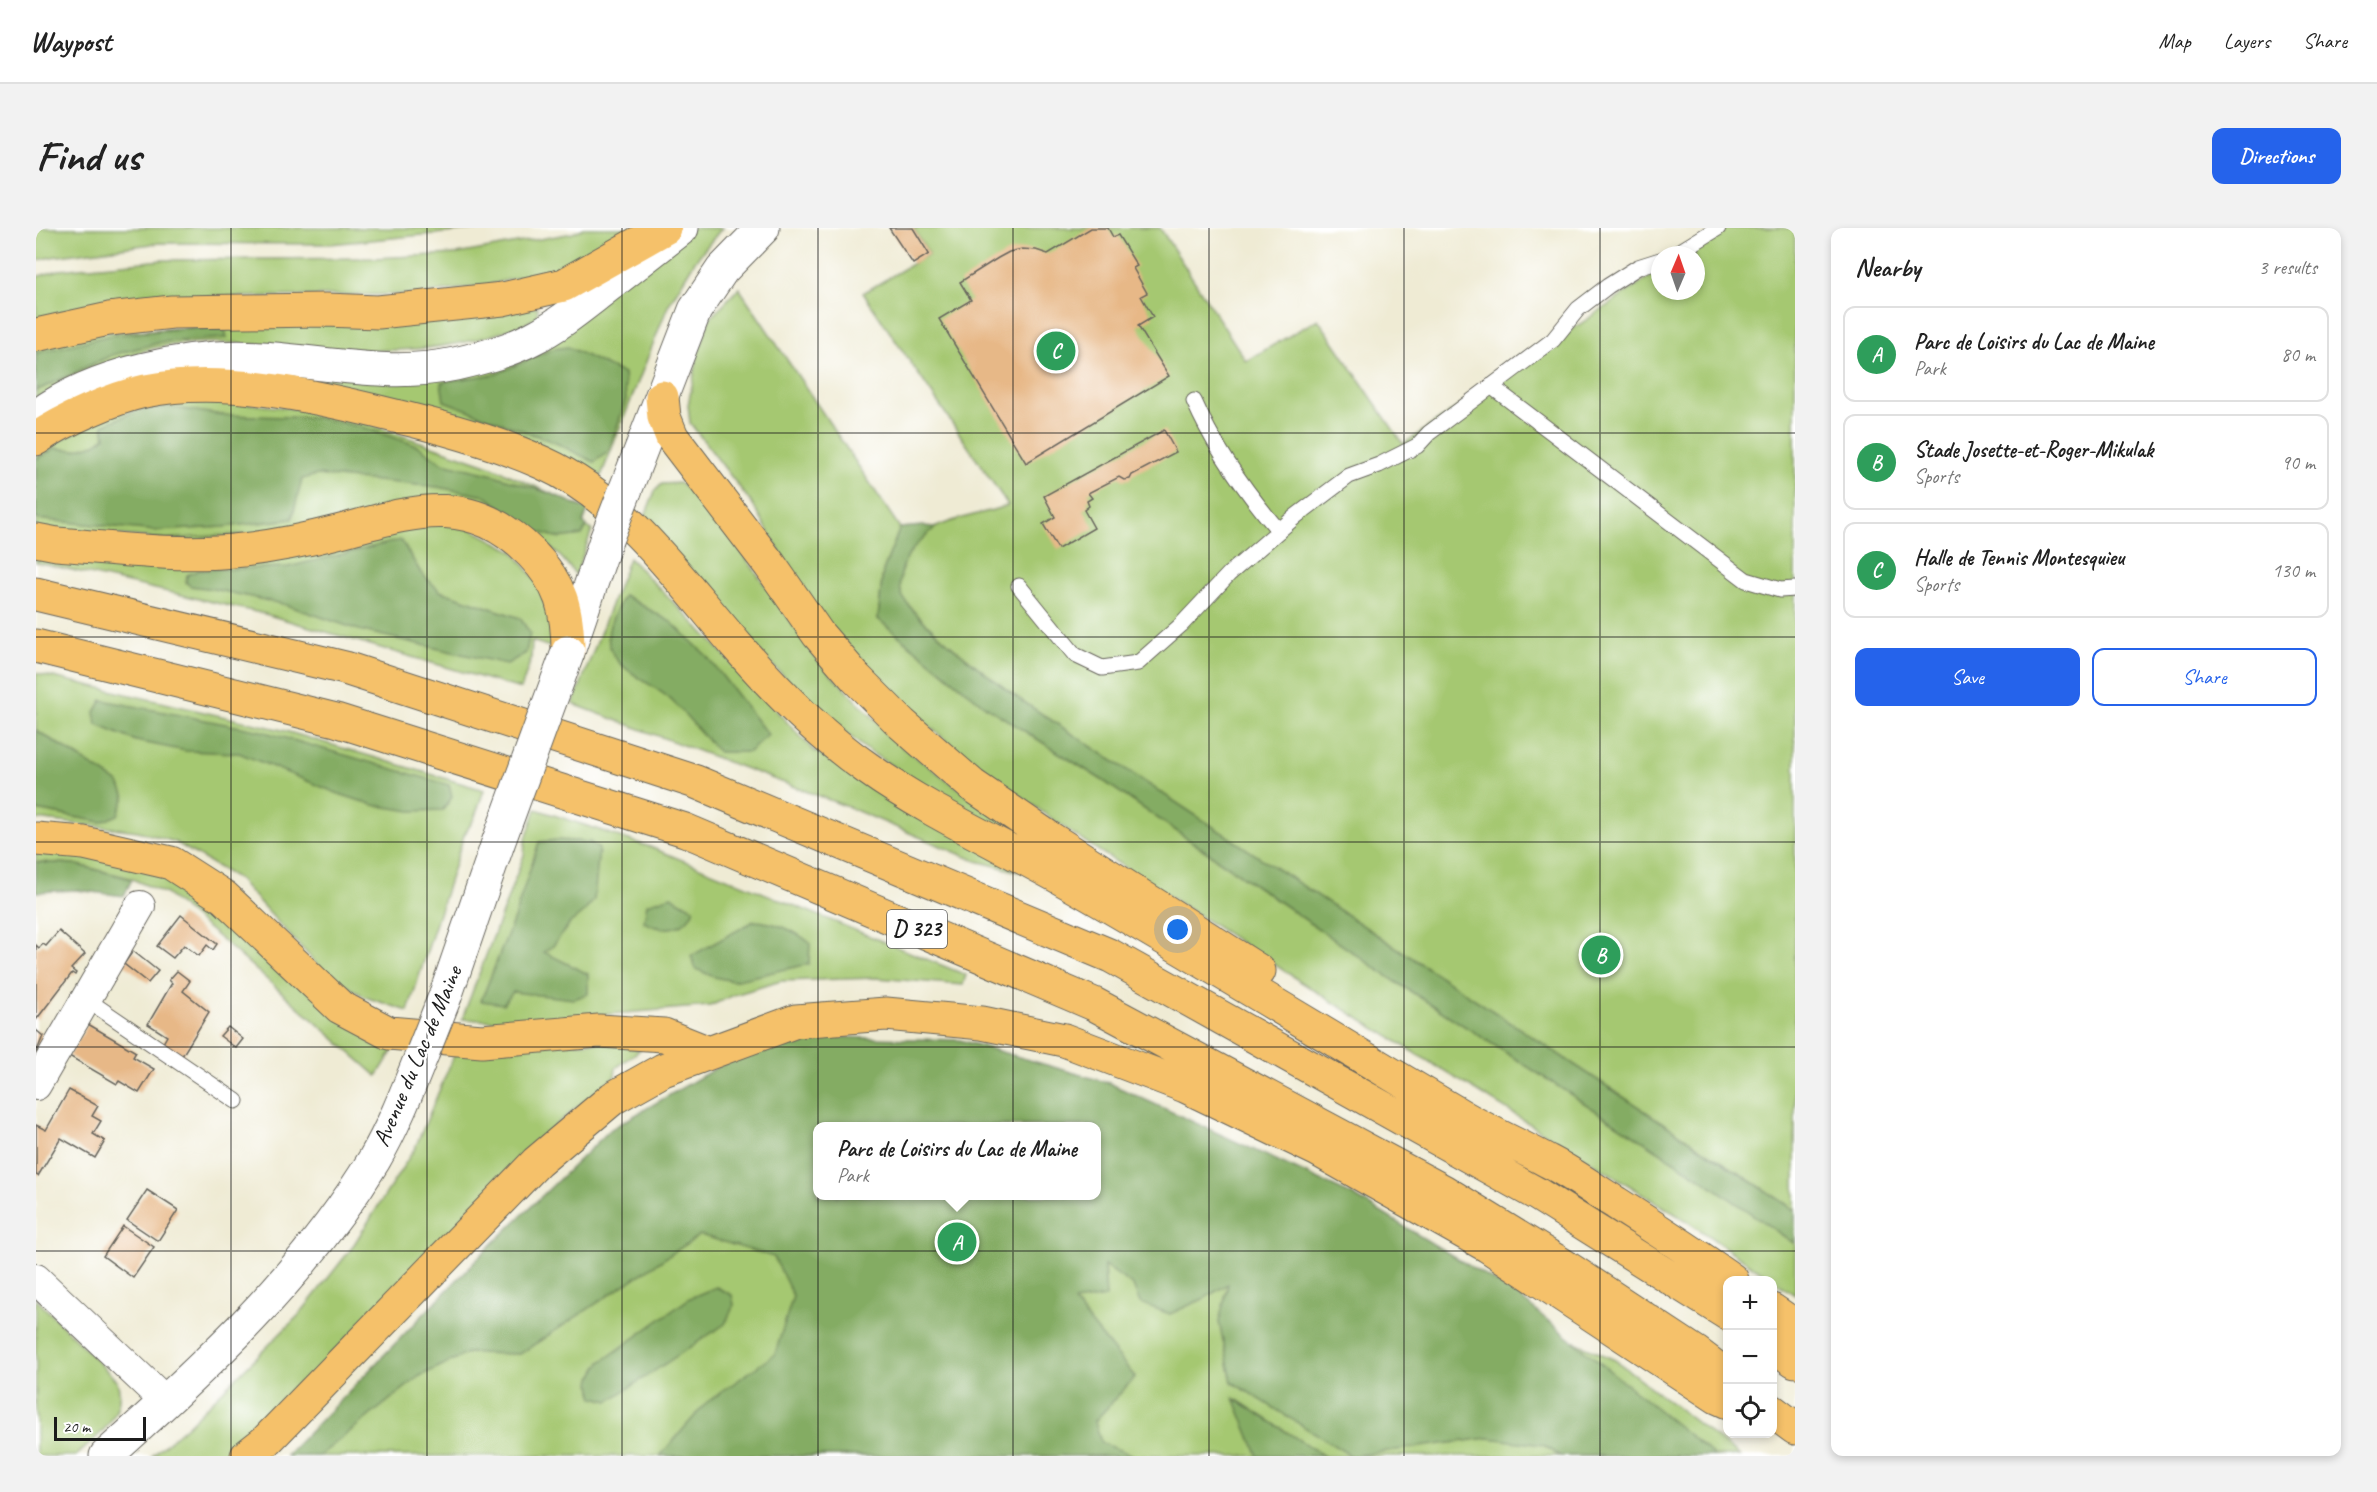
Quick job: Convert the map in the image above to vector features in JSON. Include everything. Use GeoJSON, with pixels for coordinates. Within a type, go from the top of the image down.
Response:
{"type":"FeatureCollection","features":[{"type":"Feature","properties":{"kind":"highway"},"geometry":{"type":"LineString","coordinates":[[36,335],[110,319],[172,312],[326,310],[378,312],[503,299],[564,285],[665,228]]}},
{"type":"Feature","properties":{"kind":"highway"},"geometry":{"type":"LineString","coordinates":[[36,439],[98,407],[142,391],[205,386],[230,387],[344,403],[413,420],[468,435],[549,466],[590,490],[627,522],[701,601],[736,645],[784,697],[822,734],[874,774],[1068,883],[1478,1126],[1552,1162]]}},
{"type":"Feature","properties":{"kind":"highway"},"geometry":{"type":"LineString","coordinates":[[662,397],[664,417],[672,437],[770,565],[818,634],[856,678],[902,724],[972,785],[1057,843],[1487,1114],[1552,1162],[1725,1276]]}},
{"type":"Feature","properties":{"kind":"highway"},"geometry":{"type":"LineString","coordinates":[[36,540],[57,544],[193,554],[282,544],[395,517],[431,511],[463,513],[484,520],[507,532],[543,566],[556,584],[567,618],[568,652]]}},
{"type":"Feature","properties":{"kind":"highway","name":"D 323"},"geometry":{"type":"LineString","coordinates":[[36,594],[345,668],[696,782],[1111,956],[1537,1194],[1723,1311]]}},
{"type":"Feature","properties":{"kind":"highway","name":"D 323"},"geometry":{"type":"LineString","coordinates":[[36,646],[336,720],[685,830],[1094,1005],[1443,1191],[1566,1267],[1695,1352],[1723,1373]]}},
{"type":"Feature","properties":{"kind":"highway"},"geometry":{"type":"LineString","coordinates":[[36,839],[84,843],[171,862],[224,897],[340,1007],[389,1033],[482,1041],[599,1031],[664,1035],[709,1053]]}},
{"type":"Feature","properties":{"kind":"highway"},"geometry":{"type":"LineString","coordinates":[[247,1456],[266,1441],[537,1162],[614,1098],[663,1070],[796,1021],[886,1014],[982,1023],[1064,1040],[1185,1086],[1318,1150],[1488,1246],[1723,1400]]}},
{"type":"Feature","properties":{"kind":"highway"},"geometry":{"type":"LineString","coordinates":[[1777,1313],[1795,1326]]}},
{"type":"Feature","properties":{"kind":"highway"},"geometry":{"type":"LineString","coordinates":[[1777,1348],[1795,1361]]}},
{"type":"Feature","properties":{"kind":"highway"},"geometry":{"type":"LineString","coordinates":[[1777,1414],[1795,1428]]}},
{"type":"Feature","properties":{"kind":"highway"},"geometry":{"type":"LineString","coordinates":[[1777,1425],[1795,1433]]}},
{"type":"Feature","properties":{"kind":"street"},"geometry":{"type":"LineString","coordinates":[[36,417],[50,406],[75,394],[142,370],[178,362],[259,357],[362,369],[408,370],[443,366],[479,358],[531,339],[558,324],[682,228]]}},
{"type":"Feature","properties":{"kind":"street","name":"Avenue du Lac de Maine"},"geometry":{"type":"LineString","coordinates":[[106,1456],[245,1326],[295,1270],[344,1205],[374,1159],[398,1112],[446,994],[606,540],[695,310],[722,270],[763,228]]}},
{"type":"Feature","properties":{"kind":"street"},"geometry":{"type":"LineString","coordinates":[[36,1085],[140,906]]}},
{"type":"Feature","properties":{"kind":"street"},"geometry":{"type":"LineString","coordinates":[[36,1279],[166,1402]]}},
{"type":"Feature","properties":{"kind":"lane"},"geometry":{"type":"LineString","coordinates":[[1689,246],[1718,228]]}},
{"type":"Feature","properties":{"kind":"lane"},"geometry":{"type":"LineString","coordinates":[[1019,585],[1075,655],[1102,668],[1138,663],[1181,625],[1229,574],[1349,476],[1379,465],[1417,446],[1429,433],[1553,340],[1578,309],[1638,267],[1651,263]]}},
{"type":"Feature","properties":{"kind":"lane"},"geometry":{"type":"LineString","coordinates":[[1491,386],[1746,580],[1780,590],[1795,589]]}},
{"type":"Feature","properties":{"kind":"lane"},"geometry":{"type":"LineString","coordinates":[[1194,401],[1213,440],[1249,497],[1279,531]]}},
{"type":"Feature","properties":{"kind":"lane"},"geometry":{"type":"LineString","coordinates":[[86,999],[237,1101]]}},
{"type":"Feature","properties":{"kind":"green space"},"geometry":{"type":"Polygon","coordinates":[[[36,228],[495,228],[330,244],[160,243],[51,257],[36,261],[36,228]]]}},
{"type":"Feature","properties":{"kind":"green space"},"geometry":{"type":"Polygon","coordinates":[[[584,228],[645,228],[562,267],[487,285],[424,294],[162,298],[63,312],[36,320],[36,277],[59,270],[163,260],[374,258],[457,254],[573,233],[584,228]]]}},
{"type":"Feature","properties":{"kind":"green space"},"geometry":{"type":"Polygon","coordinates":[[[689,228],[722,228],[695,261],[668,306],[601,476],[443,412],[433,418],[296,376],[492,368],[689,228]]]}},
{"type":"Feature","properties":{"kind":"green space"},"geometry":{"type":"Polygon","coordinates":[[[913,228],[1160,228],[1246,361],[1318,319],[1403,444],[1651,276],[1651,300],[1705,300],[1705,246],[1696,246],[1723,228],[1795,228],[1795,1210],[1019,699],[935,632],[907,603],[901,593],[901,573],[908,556],[920,540],[942,524],[1008,505],[863,293],[929,254],[913,228]]]}},
{"type":"Feature","properties":{"kind":"green space"},"geometry":{"type":"Polygon","coordinates":[[[739,288],[900,528],[883,571],[878,619],[985,706],[1102,780],[1396,982],[1699,1177],[1795,1244],[1795,1295],[1777,1283],[1777,1276],[1767,1276],[1685,1220],[1323,996],[1076,836],[966,757],[899,701],[810,604],[753,505],[690,423],[688,405],[698,355],[710,318],[739,288]]]}},
{"type":"Feature","properties":{"kind":"green space"},"geometry":{"type":"Polygon","coordinates":[[[538,307],[537,318],[506,331],[443,346],[346,350],[218,343],[170,345],[139,353],[90,372],[36,398],[36,344],[77,334],[538,307]]]}},
{"type":"Feature","properties":{"kind":"green space"},"geometry":{"type":"Polygon","coordinates":[[[184,328],[225,329],[227,338],[162,342],[112,355],[36,391],[36,353],[107,336],[184,328]]]}},
{"type":"Feature","properties":{"kind":"green space"},"geometry":{"type":"Polygon","coordinates":[[[568,347],[624,374],[626,399],[619,421],[608,452],[594,462],[556,443],[444,401],[441,382],[496,374],[552,349],[568,347]]]}},
{"type":"Feature","properties":{"kind":"green space"},"geometry":{"type":"Polygon","coordinates":[[[179,397],[336,413],[490,466],[588,510],[583,524],[592,530],[576,575],[562,558],[527,527],[486,505],[344,519],[205,542],[36,528],[36,456],[44,449],[104,417],[179,397]]]}},
{"type":"Feature","properties":{"kind":"green space"},"geometry":{"type":"Polygon","coordinates":[[[168,407],[224,415],[318,418],[362,427],[418,446],[442,463],[494,475],[555,495],[588,510],[583,523],[587,526],[582,535],[559,538],[536,531],[485,496],[437,487],[317,475],[302,479],[292,519],[223,527],[156,531],[36,519],[36,459],[55,448],[75,450],[95,444],[105,437],[103,425],[138,410],[168,407]]]}},
{"type":"Feature","properties":{"kind":"green space"},"geometry":{"type":"Polygon","coordinates":[[[679,483],[693,492],[729,534],[820,663],[903,748],[1057,859],[925,787],[867,750],[825,716],[763,656],[642,523],[655,491],[662,484],[679,483]]]}},
{"type":"Feature","properties":{"kind":"green space"},"geometry":{"type":"Polygon","coordinates":[[[456,521],[513,551],[548,596],[554,637],[550,647],[532,641],[531,659],[521,689],[265,614],[36,562],[36,547],[456,521]]]}},
{"type":"Feature","properties":{"kind":"green space"},"geometry":{"type":"Polygon","coordinates":[[[936,527],[914,547],[904,563],[900,581],[901,592],[918,616],[953,647],[1019,699],[1795,1210],[1795,1244],[1699,1177],[1396,982],[1102,780],[985,706],[878,619],[883,571],[900,528],[936,527]]]}},
{"type":"Feature","properties":{"kind":"green space"},"geometry":{"type":"Polygon","coordinates":[[[401,540],[421,573],[440,591],[520,618],[530,633],[526,653],[507,664],[359,630],[283,604],[190,586],[186,582],[187,575],[199,570],[288,567],[401,540]]]}},
{"type":"Feature","properties":{"kind":"green space"},"geometry":{"type":"Polygon","coordinates":[[[629,558],[698,627],[814,751],[1019,872],[976,861],[848,807],[573,704],[629,558]]]}},
{"type":"Feature","properties":{"kind":"green space"},"geometry":{"type":"Polygon","coordinates":[[[624,595],[671,622],[706,655],[768,735],[749,752],[719,752],[672,701],[618,661],[611,651],[608,639],[611,621],[624,595]]]}},
{"type":"Feature","properties":{"kind":"green space"},"geometry":{"type":"Polygon","coordinates":[[[36,673],[282,730],[484,790],[474,819],[464,835],[408,1011],[365,997],[323,971],[238,879],[175,842],[138,831],[36,819],[36,810],[101,822],[82,759],[36,730],[36,673]]]}},
{"type":"Feature","properties":{"kind":"green space"},"geometry":{"type":"Polygon","coordinates":[[[102,700],[261,731],[449,785],[452,797],[443,810],[411,811],[373,805],[339,794],[239,753],[186,751],[136,741],[97,725],[95,712],[102,700]]]}},
{"type":"Feature","properties":{"kind":"green space"},"geometry":{"type":"Polygon","coordinates":[[[36,730],[119,783],[125,797],[118,815],[101,822],[36,810],[36,730]]]}},
{"type":"Feature","properties":{"kind":"green space"},"geometry":{"type":"Polygon","coordinates":[[[536,809],[650,847],[966,975],[963,985],[877,978],[781,981],[734,995],[710,1006],[512,1022],[462,1019],[524,855],[525,842],[536,809]]]}},
{"type":"Feature","properties":{"kind":"green space"},"geometry":{"type":"Polygon","coordinates":[[[557,840],[590,842],[599,849],[594,900],[570,923],[553,946],[544,952],[588,974],[588,994],[574,999],[513,992],[503,1004],[481,1001],[514,918],[539,842],[557,840]]]}},
{"type":"Feature","properties":{"kind":"green space"},"geometry":{"type":"Polygon","coordinates":[[[36,851],[115,858],[211,896],[394,1049],[377,1076],[166,894],[130,878],[74,864],[36,862],[36,851]]]}},
{"type":"Feature","properties":{"kind":"green space"},"geometry":{"type":"Polygon","coordinates":[[[36,862],[74,864],[132,879],[124,896],[76,890],[36,892],[36,862]]]}},
{"type":"Feature","properties":{"kind":"green space"},"geometry":{"type":"Polygon","coordinates":[[[671,896],[694,909],[685,922],[673,928],[666,928],[644,922],[647,904],[671,896]]]}},
{"type":"Feature","properties":{"kind":"green space"},"geometry":{"type":"Polygon","coordinates":[[[754,921],[784,927],[810,943],[809,964],[733,981],[714,977],[696,969],[691,956],[754,921]]]}},
{"type":"Feature","properties":{"kind":"green space"},"geometry":{"type":"Polygon","coordinates":[[[828,1037],[960,1040],[1109,1083],[1354,1196],[1514,1293],[1715,1456],[1560,1456],[1543,1445],[1488,1438],[1351,1456],[1232,1382],[1219,1322],[1228,1284],[1203,1299],[1170,1314],[1140,1303],[1133,1286],[1104,1265],[1106,1297],[1074,1302],[1135,1377],[1095,1421],[1101,1443],[1135,1456],[660,1456],[706,1403],[775,1354],[793,1296],[774,1257],[700,1235],[520,1354],[468,1353],[420,1376],[319,1456],[286,1456],[481,1255],[611,1129],[733,1058],[828,1037]]]}},
{"type":"Feature","properties":{"kind":"green space"},"geometry":{"type":"Polygon","coordinates":[[[603,1042],[640,1050],[616,1068],[615,1076],[554,1126],[232,1456],[152,1456],[188,1425],[299,1315],[351,1249],[415,1148],[458,1046],[603,1042]]]}},
{"type":"Feature","properties":{"kind":"green space"},"geometry":{"type":"Polygon","coordinates":[[[813,1129],[813,1200],[1101,1200],[1101,1191],[1145,1147],[1615,1360],[1740,1456],[295,1456],[453,1336],[813,1129]]]}},
{"type":"Feature","properties":{"kind":"green space"},"geometry":{"type":"Polygon","coordinates":[[[716,1287],[732,1295],[734,1305],[725,1324],[609,1401],[594,1397],[591,1387],[592,1379],[601,1362],[690,1298],[716,1287]]]}},
{"type":"Feature","properties":{"kind":"green space"},"geometry":{"type":"Polygon","coordinates":[[[36,1299],[117,1381],[119,1393],[115,1414],[102,1432],[76,1456],[36,1456],[36,1299]]]}},
{"type":"Feature","properties":{"kind":"green space"},"geometry":{"type":"Polygon","coordinates":[[[1234,1398],[1324,1456],[1258,1456],[1234,1398]]]}},
{"type":"Feature","properties":{"kind":"building"},"geometry":{"type":"Polygon","coordinates":[[[889,228],[913,228],[929,254],[913,264],[889,228]]]}},
{"type":"Feature","properties":{"kind":"building"},"geometry":{"type":"Polygon","coordinates":[[[1091,228],[1108,228],[1113,237],[1118,235],[1137,266],[1133,268],[1147,293],[1141,296],[1153,317],[1138,326],[1169,376],[1026,463],[939,319],[971,300],[960,282],[998,258],[1022,249],[1048,254],[1091,228]]]}},
{"type":"Feature","properties":{"kind":"building"},"geometry":{"type":"Polygon","coordinates":[[[1164,430],[1176,452],[1132,475],[1130,479],[1124,480],[1119,477],[1088,493],[1092,498],[1087,501],[1089,506],[1084,510],[1094,528],[1058,549],[1043,524],[1055,517],[1044,496],[1164,430]]]}},
{"type":"Feature","properties":{"kind":"building"},"geometry":{"type":"Polygon","coordinates":[[[181,915],[217,944],[213,950],[207,945],[199,956],[184,945],[173,958],[157,946],[181,915]]]}},
{"type":"Feature","properties":{"kind":"building"},"geometry":{"type":"Polygon","coordinates":[[[59,931],[85,954],[71,969],[76,973],[75,975],[72,973],[36,1020],[36,945],[39,948],[43,944],[46,946],[59,931]]]}},
{"type":"Feature","properties":{"kind":"building"},"geometry":{"type":"Polygon","coordinates":[[[133,951],[158,971],[148,983],[124,964],[133,951]]]}},
{"type":"Feature","properties":{"kind":"building"},"geometry":{"type":"Polygon","coordinates":[[[177,971],[190,981],[183,991],[209,1012],[182,1056],[162,1045],[167,1036],[148,1024],[172,983],[169,980],[177,971]]]}},
{"type":"Feature","properties":{"kind":"building"},"geometry":{"type":"Polygon","coordinates":[[[88,1024],[136,1052],[133,1057],[154,1069],[139,1093],[119,1081],[117,1084],[69,1056],[88,1024]]]}},
{"type":"Feature","properties":{"kind":"building"},"geometry":{"type":"Polygon","coordinates":[[[228,1027],[243,1039],[236,1048],[220,1036],[228,1027]]]}},
{"type":"Feature","properties":{"kind":"building"},"geometry":{"type":"Polygon","coordinates":[[[36,1030],[43,1036],[36,1053],[36,1030]]]}},
{"type":"Feature","properties":{"kind":"building"},"geometry":{"type":"Polygon","coordinates":[[[69,1090],[98,1106],[92,1116],[101,1121],[93,1134],[105,1141],[95,1158],[61,1138],[38,1176],[36,1175],[36,1125],[46,1130],[69,1090]]]}},
{"type":"Feature","properties":{"kind":"building"},"geometry":{"type":"Polygon","coordinates":[[[147,1190],[178,1210],[158,1241],[127,1220],[147,1190]]]}},
{"type":"Feature","properties":{"kind":"building"},"geometry":{"type":"Polygon","coordinates":[[[123,1226],[154,1247],[133,1278],[103,1256],[123,1226]]]}},
{"type":"Feature","properties":{"kind":"place","name":"Halle de Tennis Montesquieu"},"geometry":{"type":"Point","coordinates":[1056,351]}},
{"type":"Feature","properties":{"kind":"place","name":"Stade Josette-et-Roger-Mikulak"},"geometry":{"type":"Point","coordinates":[1601,955]}},
{"type":"Feature","properties":{"kind":"place","name":"Parc de Loisirs du Lac de Maine"},"geometry":{"type":"Point","coordinates":[957,1242]}}]}
